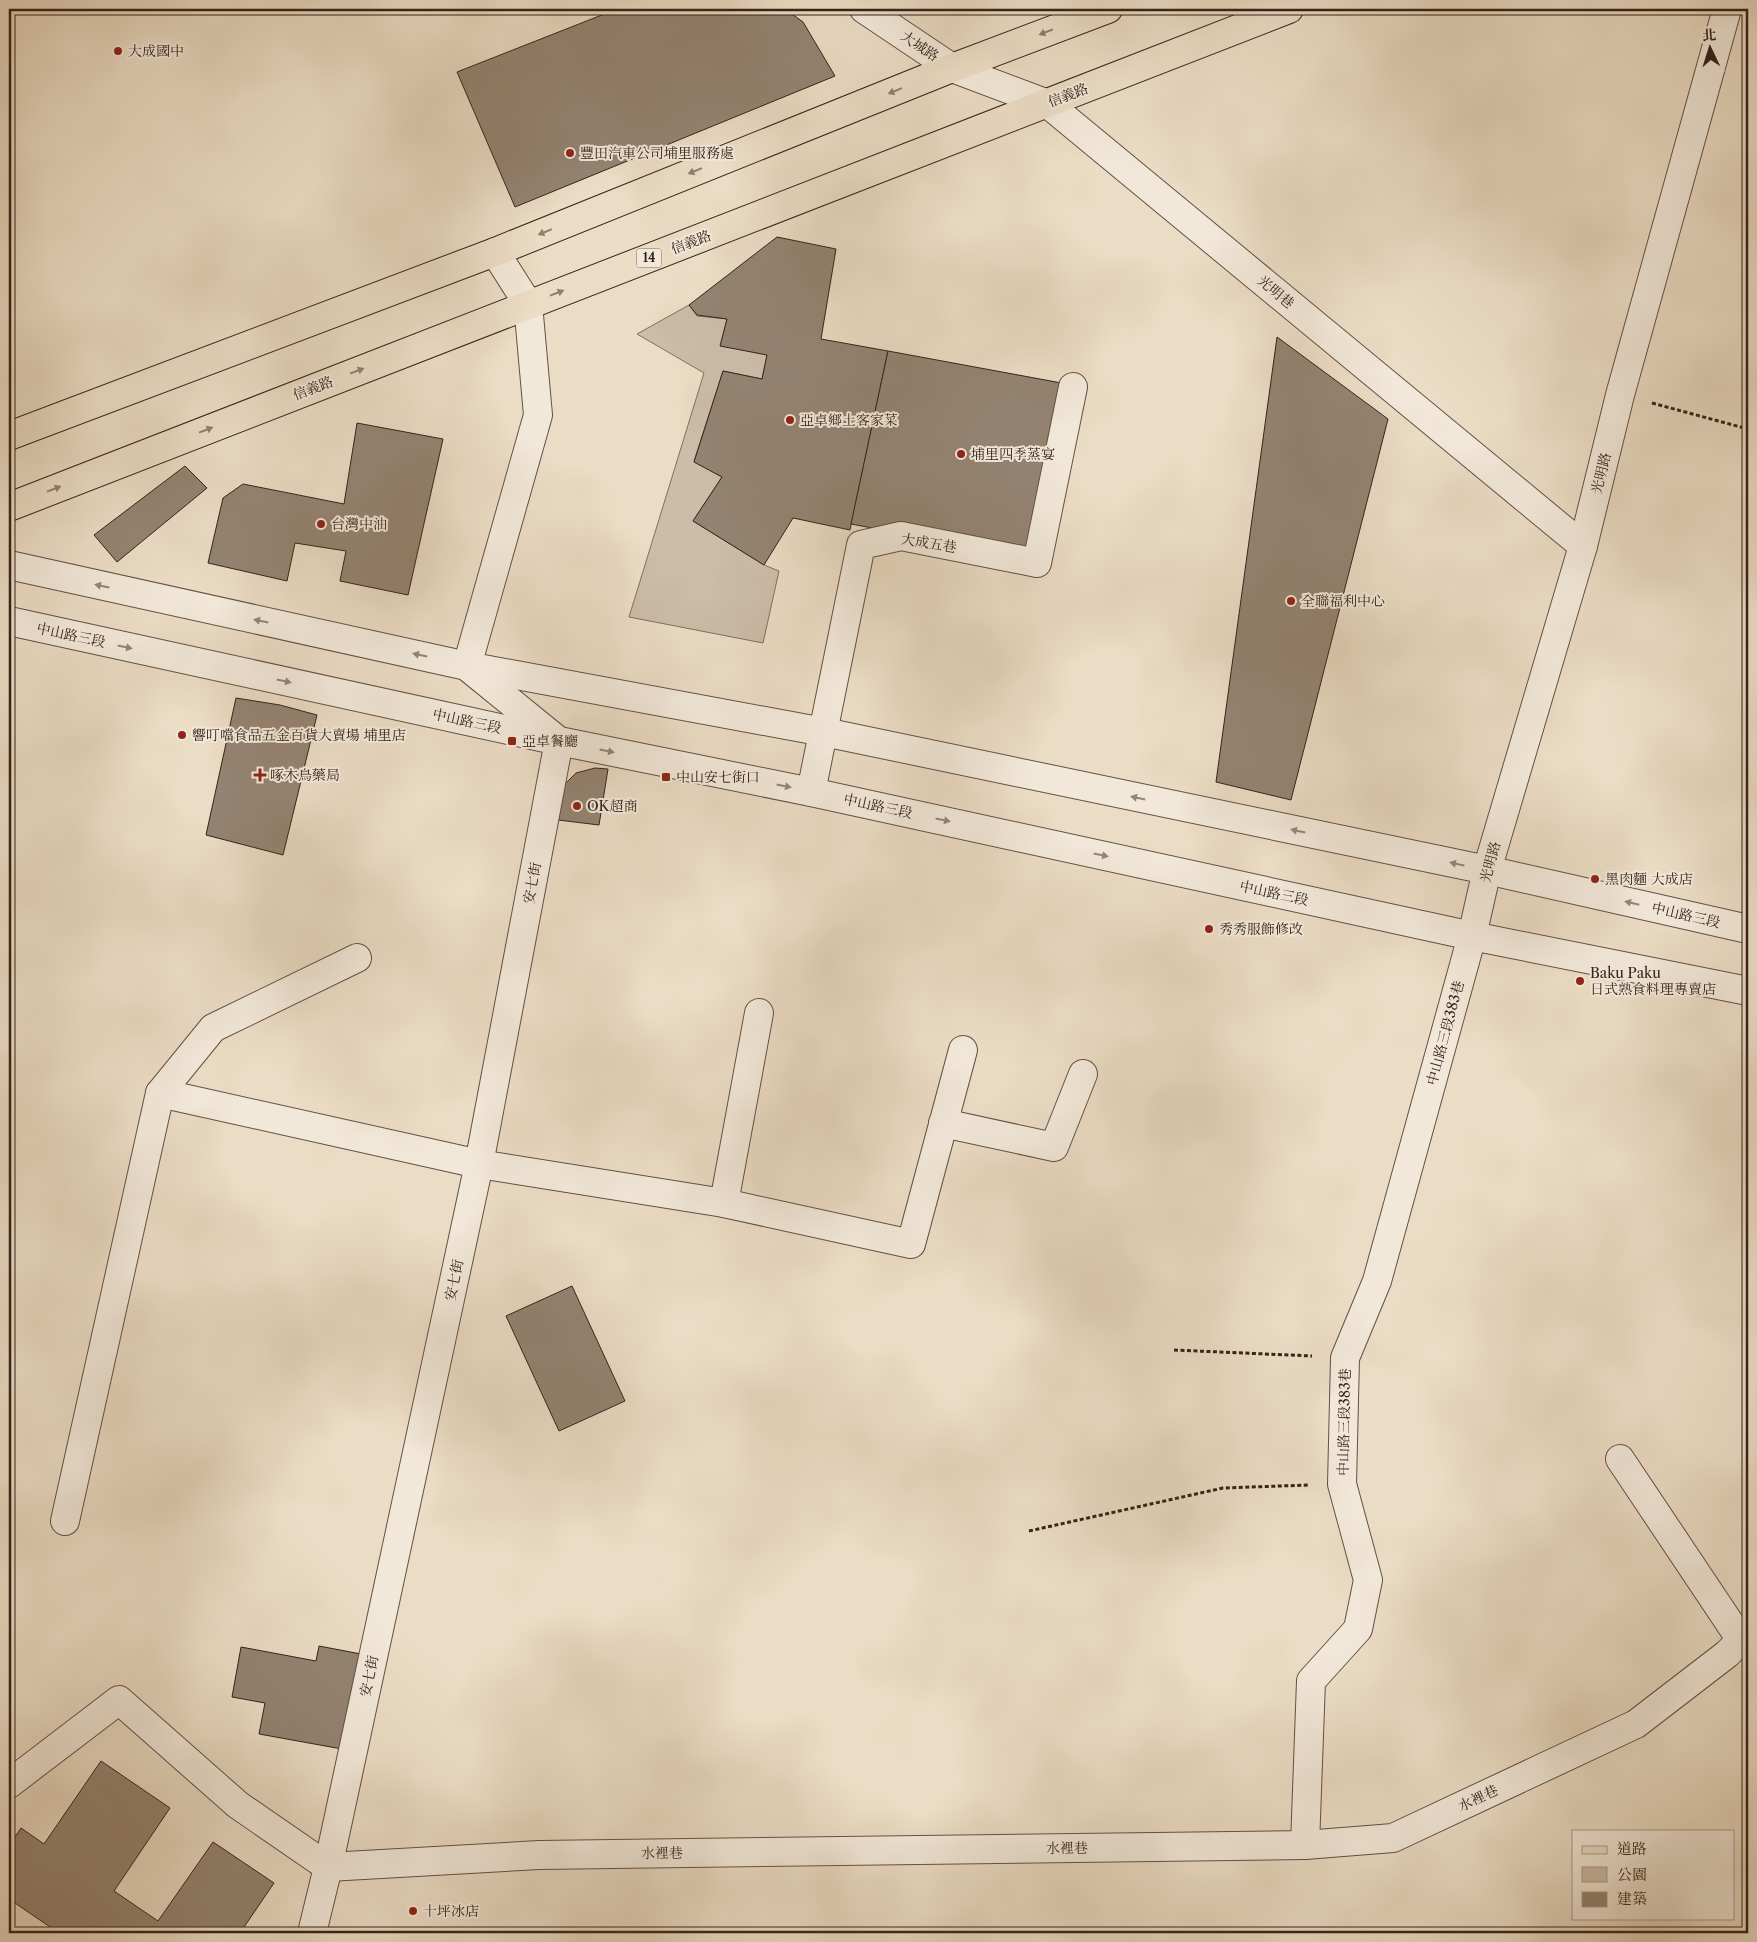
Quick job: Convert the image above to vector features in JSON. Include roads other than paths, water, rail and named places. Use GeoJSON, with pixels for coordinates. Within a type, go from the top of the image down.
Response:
{"type":"FeatureCollection","features":[{"type":"Feature","properties":{"kind":"main road"},"geometry":{"type":"LineString","coordinates":[[9,436],[495,252],[952,68],[1108,9]]}},
{"type":"Feature","properties":{"kind":"main road","name":"信義路"},"geometry":{"type":"LineString","coordinates":[[9,507],[1289,9]]}},
{"type":"Feature","properties":{"kind":"street","name":"大城路"},"geometry":{"type":"LineString","coordinates":[[864,9],[952,68]]}},
{"type":"Feature","properties":{"kind":"street","name":"光明路"},"geometry":{"type":"LineString","coordinates":[[1472,936],[1487,870],[1583,546],[1620,395],[1727,9]]}},
{"type":"Feature","properties":{"kind":"street","name":"光明巷"},"geometry":{"type":"LineString","coordinates":[[952,68],[1048,104],[1583,546]]}},
{"type":"Feature","properties":{"kind":"street"},"geometry":{"type":"LineString","coordinates":[[495,252],[528,304],[538,415],[467,666],[559,741]]}},
{"type":"Feature","properties":{"kind":"street","name":"大成五巷"},"geometry":{"type":"LineString","coordinates":[[811,792],[861,545],[901,536],[1038,563],[1073,387]]}},
{"type":"Feature","properties":{"kind":"street","name":"中山路三段"},"geometry":{"type":"LineString","coordinates":[[9,565],[467,666],[824,732],[1487,870],[1748,929]]}},
{"type":"Feature","properties":{"kind":"street","name":"中山路三段"},"geometry":{"type":"LineString","coordinates":[[9,621],[559,741],[811,792],[1472,936],[1748,991]]}},
{"type":"Feature","properties":{"kind":"street","name":"安七街"},"geometry":{"type":"LineString","coordinates":[[312,1933],[328,1867],[479,1164],[559,741]]}},
{"type":"Feature","properties":{"kind":"street","name":"中山路三段383巷"},"geometry":{"type":"LineString","coordinates":[[1305,1845],[1311,1680],[1358,1629],[1368,1580],[1342,1484],[1345,1358],[1377,1281],[1472,936]]}},
{"type":"Feature","properties":{"kind":"street"},"geometry":{"type":"LineString","coordinates":[[65,1522],[160,1093],[213,1028],[357,958]]}},
{"type":"Feature","properties":{"kind":"street"},"geometry":{"type":"LineString","coordinates":[[724,1203],[759,1013]]}},
{"type":"Feature","properties":{"kind":"street"},"geometry":{"type":"LineString","coordinates":[[160,1093],[479,1164],[724,1203],[911,1244],[963,1050]]}},
{"type":"Feature","properties":{"kind":"street"},"geometry":{"type":"LineString","coordinates":[[943,1123],[1054,1147],[1083,1074]]}},
{"type":"Feature","properties":{"kind":"street"},"geometry":{"type":"LineString","coordinates":[[1620,1459],[1745,1637]]}},
{"type":"Feature","properties":{"kind":"street","name":"水裡巷"},"geometry":{"type":"LineString","coordinates":[[328,1867],[539,1855],[1305,1845],[1393,1838],[1636,1724],[1745,1637]]}},
{"type":"Feature","properties":{"kind":"street"},"geometry":{"type":"LineString","coordinates":[[9,1784],[119,1700],[238,1805],[328,1867]]}},
{"type":"Feature","properties":{"kind":"place","name":"大成國中"},"geometry":{"type":"Point","coordinates":[118,51]}},
{"type":"Feature","properties":{"kind":"place","name":"豐田汽車公司埔里服務處"},"geometry":{"type":"Point","coordinates":[570,153]}},
{"type":"Feature","properties":{"kind":"place","name":"亞卓鄉土客家菜"},"geometry":{"type":"Point","coordinates":[790,420]}},
{"type":"Feature","properties":{"kind":"place","name":"埔里四季蒸宴"},"geometry":{"type":"Point","coordinates":[961,454]}},
{"type":"Feature","properties":{"kind":"place","name":"台灣中油"},"geometry":{"type":"Point","coordinates":[321,524]}},
{"type":"Feature","properties":{"kind":"place","name":"全聯福利中心"},"geometry":{"type":"Point","coordinates":[1291,601]}},
{"type":"Feature","properties":{"kind":"place","name":"響叮噹食品五金百貨大賣場 埔里店"},"geometry":{"type":"Point","coordinates":[182,735]}},
{"type":"Feature","properties":{"kind":"place","name":"亞卓餐廳"},"geometry":{"type":"Point","coordinates":[512,741]}},
{"type":"Feature","properties":{"kind":"place","name":"啄木鳥藥局"},"geometry":{"type":"Point","coordinates":[260,775]}},
{"type":"Feature","properties":{"kind":"place","name":"中山安七街口"},"geometry":{"type":"Point","coordinates":[666,777]}},
{"type":"Feature","properties":{"kind":"place","name":"OK超商"},"geometry":{"type":"Point","coordinates":[577,806]}},
{"type":"Feature","properties":{"kind":"place","name":"黑肉麵 大成店"},"geometry":{"type":"Point","coordinates":[1595,879]}},
{"type":"Feature","properties":{"kind":"place","name":"秀秀服飾修改"},"geometry":{"type":"Point","coordinates":[1209,929]}},
{"type":"Feature","properties":{"kind":"place","name":"Baku Paku 日式熟食料理專賣店"},"geometry":{"type":"Point","coordinates":[1580,981]}},
{"type":"Feature","properties":{"kind":"place","name":"十坪冰店"},"geometry":{"type":"Point","coordinates":[413,1911]}}]}
